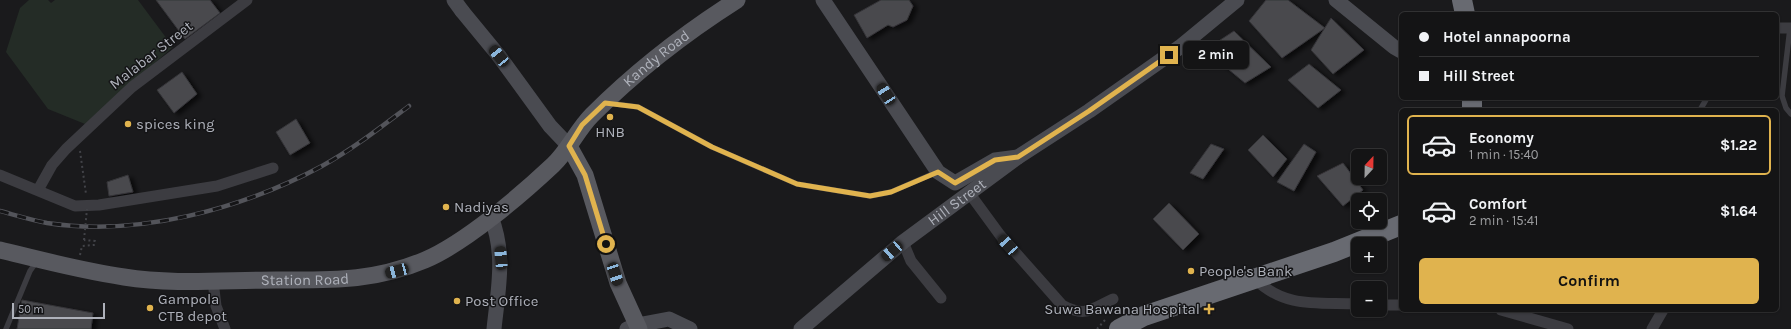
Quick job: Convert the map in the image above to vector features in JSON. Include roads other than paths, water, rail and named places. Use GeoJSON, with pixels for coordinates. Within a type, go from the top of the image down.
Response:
{"type":"FeatureCollection","features":[{"type":"Feature","properties":{"kind":"highway"},"geometry":{"type":"LineString","coordinates":[[1462,0],[1465,12]]}},
{"type":"Feature","properties":{"kind":"highway"},"geometry":{"type":"LineString","coordinates":[[1119,329],[1150,314],[1334,252],[1399,226]]}},
{"type":"Feature","properties":{"kind":"main road","name":"Kandy Road"},"geometry":{"type":"LineString","coordinates":[[569,146],[582,125],[649,62],[683,36],[737,0]]}},
{"type":"Feature","properties":{"kind":"main road","name":"Station Road"},"geometry":{"type":"LineString","coordinates":[[0,250],[78,268],[139,279],[213,281],[337,280],[368,278],[426,260],[440,252],[491,217],[555,163],[569,146]]}},
{"type":"Feature","properties":{"kind":"main road"},"geometry":{"type":"LineString","coordinates":[[569,146],[585,175],[618,283],[634,328]]}},
{"type":"Feature","properties":{"kind":"street","name":"Malabar Street"},"geometry":{"type":"LineString","coordinates":[[38,190],[52,165],[78,137],[132,87],[247,0]]}},
{"type":"Feature","properties":{"kind":"street"},"geometry":{"type":"LineString","coordinates":[[823,0],[938,172],[955,183],[995,160],[1018,157]]}},
{"type":"Feature","properties":{"kind":"street","name":"Hill Street"},"geometry":{"type":"LineString","coordinates":[[801,329],[903,242],[970,194],[1018,157],[1089,111],[1180,47],[1237,0]]}},
{"type":"Feature","properties":{"kind":"street"},"geometry":{"type":"LineString","coordinates":[[1336,0],[1399,50]]}},
{"type":"Feature","properties":{"kind":"street"},"geometry":{"type":"LineString","coordinates":[[458,5],[499,56],[550,126],[569,146]]}},
{"type":"Feature","properties":{"kind":"street"},"geometry":{"type":"LineString","coordinates":[[1779,28],[1790,28]]}},
{"type":"Feature","properties":{"kind":"street"},"geometry":{"type":"LineString","coordinates":[[0,174],[75,206],[87,207],[216,186],[272,168]]}},
{"type":"Feature","properties":{"kind":"street"},"geometry":{"type":"LineString","coordinates":[[970,194],[1000,235],[1062,305],[1084,313],[1113,299]]}},
{"type":"Feature","properties":{"kind":"street"},"geometry":{"type":"LineString","coordinates":[[491,217],[499,242],[501,258],[494,329]]}},
{"type":"Feature","properties":{"kind":"street"},"geometry":{"type":"LineString","coordinates":[[903,242],[911,261],[941,298]]}},
{"type":"Feature","properties":{"kind":"street"},"geometry":{"type":"LineString","coordinates":[[1255,279],[1274,294],[1293,301],[1351,304]]}},
{"type":"Feature","properties":{"kind":"street"},"geometry":{"type":"LineString","coordinates":[[213,281],[216,306],[225,329]]}},
{"type":"Feature","properties":{"kind":"street"},"geometry":{"type":"LineString","coordinates":[[1387,304],[1399,305]]}},
{"type":"Feature","properties":{"kind":"street"},"geometry":{"type":"LineString","coordinates":[[1508,312],[1568,329]]}},
{"type":"Feature","properties":{"kind":"street"},"geometry":{"type":"LineString","coordinates":[[1652,329],[1662,312]]}},
{"type":"Feature","properties":{"kind":"street"},"geometry":{"type":"LineString","coordinates":[[634,328],[669,319],[690,329]]}},
{"type":"Feature","properties":{"kind":"lane"},"geometry":{"type":"LineString","coordinates":[[1790,28],[1782,96],[1786,108],[1791,114]]}},
{"type":"Feature","properties":{"kind":"lane"},"geometry":{"type":"LineString","coordinates":[[605,103],[638,107],[712,147],[797,184],[870,196],[891,192],[938,172]]}},
{"type":"Feature","properties":{"kind":"lane"},"geometry":{"type":"LineString","coordinates":[[6,329],[30,271],[38,259]]}},
{"type":"Feature","properties":{"kind":"railway"},"geometry":{"type":"LineString","coordinates":[[0,211],[47,223],[82,226],[117,226],[189,216],[224,207],[258,195],[322,166],[356,145],[409,106]]}},
{"type":"Feature","properties":{"kind":"place","name":"HNB"},"geometry":{"type":"Point","coordinates":[610,117]}},
{"type":"Feature","properties":{"kind":"place","name":"spices king"},"geometry":{"type":"Point","coordinates":[128,124]}},
{"type":"Feature","properties":{"kind":"place","name":"Nadiyas"},"geometry":{"type":"Point","coordinates":[446,207]}},
{"type":"Feature","properties":{"kind":"place","name":"People's Bank"},"geometry":{"type":"Point","coordinates":[1191,271]}},
{"type":"Feature","properties":{"kind":"place","name":"Post Office"},"geometry":{"type":"Point","coordinates":[457,301]}},
{"type":"Feature","properties":{"kind":"place","name":"Gampola CTB depot"},"geometry":{"type":"Point","coordinates":[150,308]}},
{"type":"Feature","properties":{"kind":"place","name":"Suwa Bawana Hospital"},"geometry":{"type":"Point","coordinates":[1209,309]}}]}
